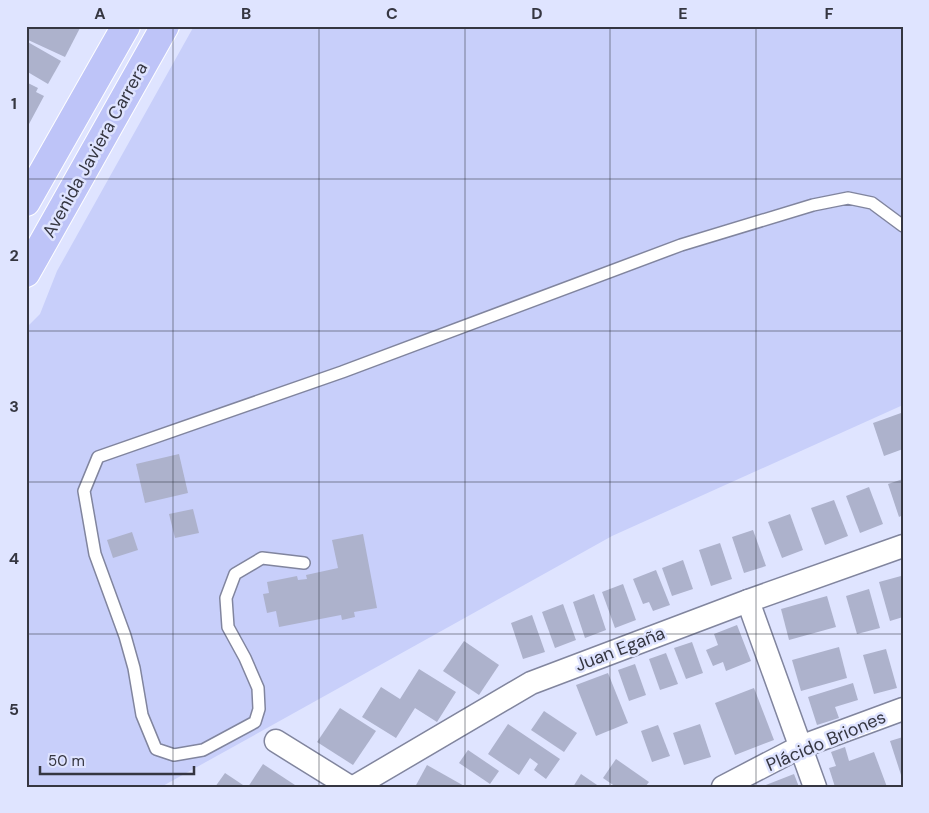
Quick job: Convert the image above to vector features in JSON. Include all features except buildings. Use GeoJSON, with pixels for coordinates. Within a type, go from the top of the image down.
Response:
{"type":"FeatureCollection","features":[{"type":"Feature","properties":{"kind":"main road","name":"Avenida Javiera Carrera"},"geometry":{"type":"LineString","coordinates":[[26,202],[126,26]]}},
{"type":"Feature","properties":{"kind":"main road","name":"Avenida Javiera Carrera"},"geometry":{"type":"LineString","coordinates":[[26,273],[165,26]]}},
{"type":"Feature","properties":{"kind":"street","name":"Juan Egaña"},"geometry":{"type":"LineString","coordinates":[[354,787],[531,683],[748,601],[903,546]]}},
{"type":"Feature","properties":{"kind":"street"},"geometry":{"type":"LineString","coordinates":[[748,601],[815,787]]}},
{"type":"Feature","properties":{"kind":"street","name":"Plácido Briones"},"geometry":{"type":"LineString","coordinates":[[723,787],[800,747],[903,709]]}},
{"type":"Feature","properties":{"kind":"street"},"geometry":{"type":"LineString","coordinates":[[276,741],[350,787]]}},
{"type":"Feature","properties":{"kind":"lane"},"geometry":{"type":"LineString","coordinates":[[304,563],[262,558],[235,574],[226,598],[228,627],[245,658],[258,688],[259,709],[255,722],[203,750],[174,755],[156,749],[142,715],[134,668],[125,636],[95,554],[84,491],[98,457],[342,372],[681,245],[813,205],[848,198],[872,203],[903,226]]}},
{"type":"Feature","properties":{"kind":"shaded area"},"geometry":{"type":"Polygon","coordinates":[[[194,26],[903,26],[903,405],[612,536],[161,787],[26,787],[26,328],[40,314],[57,271],[194,26]]]}}]}
